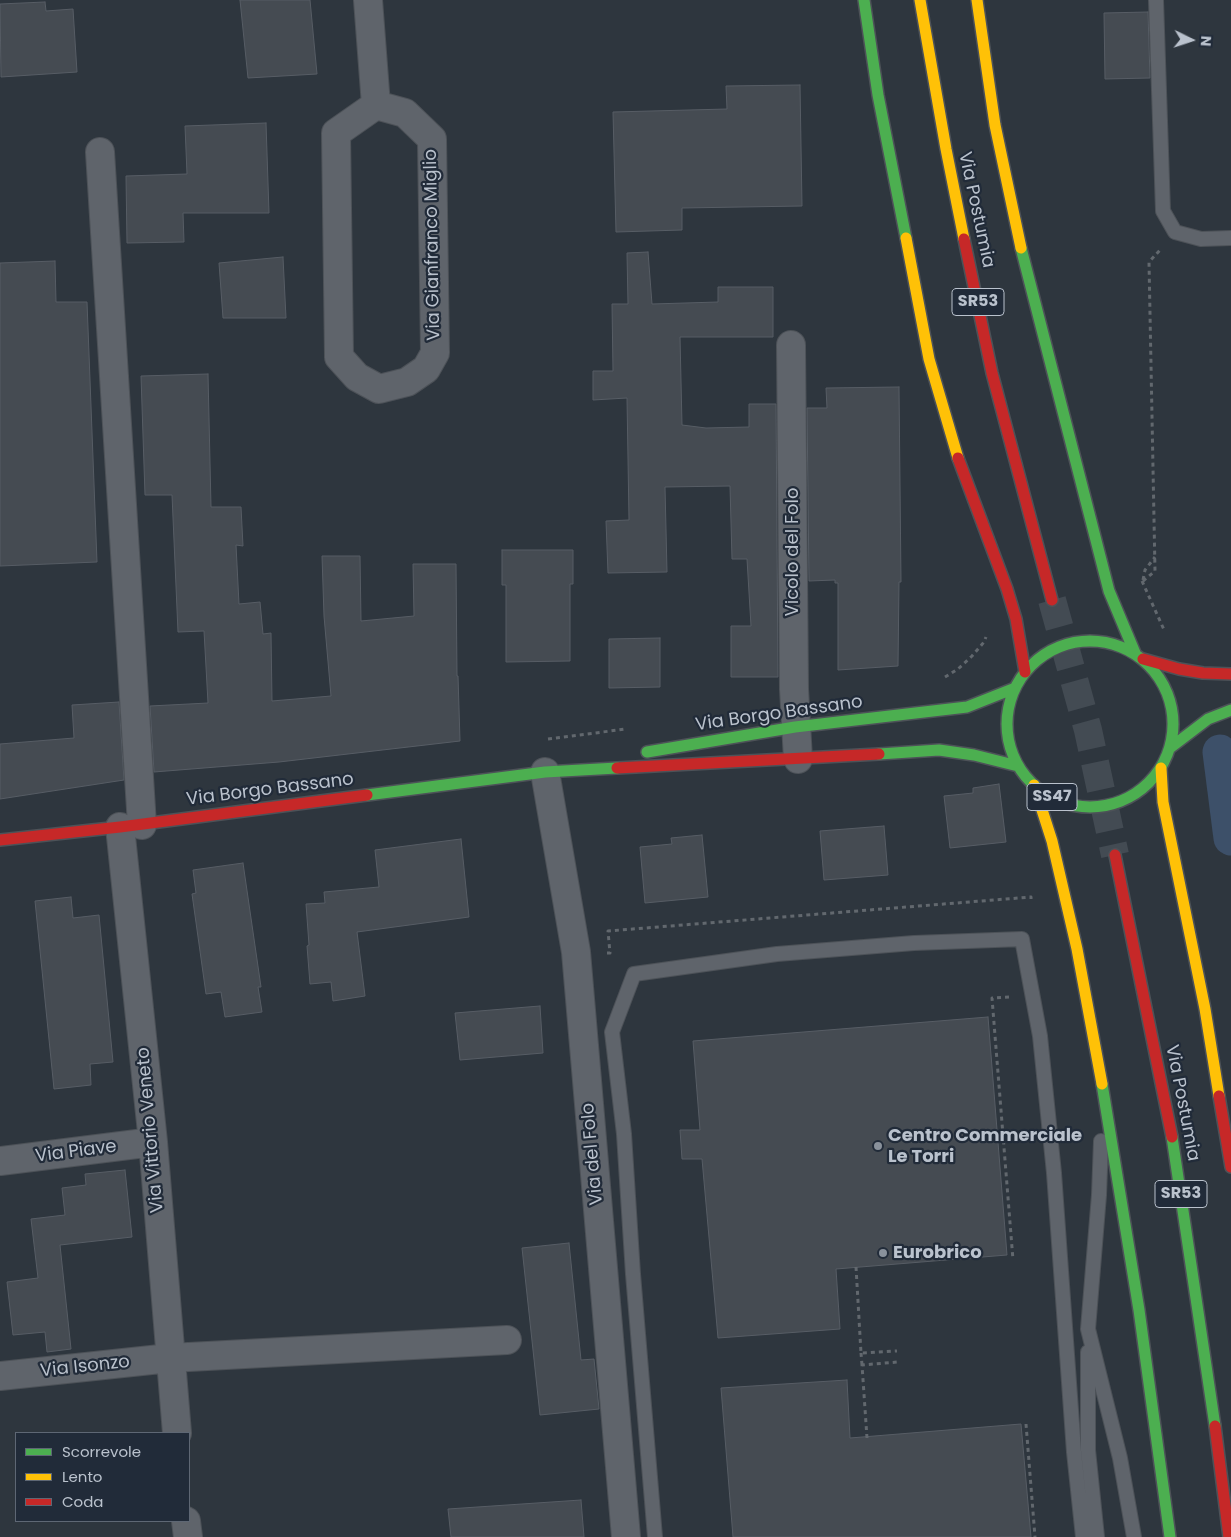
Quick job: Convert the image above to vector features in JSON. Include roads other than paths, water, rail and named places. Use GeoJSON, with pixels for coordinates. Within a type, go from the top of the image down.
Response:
{"type":"FeatureCollection","features":[{"type":"Feature","properties":{"kind":"main road"},"geometry":{"type":"LineString","coordinates":[[864,0],[878,95],[929,359],[963,474],[1007,589],[1016,619],[1025,672]]}},
{"type":"Feature","properties":{"kind":"main road","name":"Via Postumia"},"geometry":{"type":"LineString","coordinates":[[920,0],[946,149],[992,372],[1052,600]]}},
{"type":"Feature","properties":{"kind":"main road"},"geometry":{"type":"LineString","coordinates":[[977,0],[995,125],[1024,261],[1109,591],[1139,656]]}},
{"type":"Feature","properties":{"kind":"main road","name":"SS47"},"geometry":{"type":"LineString","coordinates":[[1139,656],[1157,673],[1167,690],[1173,709],[1174,728],[1170,748],[1161,768],[1145,787],[1124,800],[1101,806],[1077,806],[1054,799],[1034,785],[1018,766],[1009,742],[1007,718],[1015,688],[1025,672],[1042,655],[1064,644],[1088,640],[1112,643],[1139,656],[1179,669],[1203,673],[1231,674]]}},
{"type":"Feature","properties":{"kind":"main road","name":"Via Borgo Bassano"},"geometry":{"type":"LineString","coordinates":[[0,840],[131,826],[545,772],[629,755],[796,727],[967,707],[1015,688]]}},
{"type":"Feature","properties":{"kind":"main road","name":"SS47"},"geometry":{"type":"LineString","coordinates":[[1170,748],[1208,719],[1231,710]]}},
{"type":"Feature","properties":{"kind":"main road","name":"Via Borgo Bassano"},"geometry":{"type":"LineString","coordinates":[[545,772],[939,750],[974,755],[993,762],[1018,766]]}},
{"type":"Feature","properties":{"kind":"main road"},"geometry":{"type":"LineString","coordinates":[[1161,768],[1163,802],[1205,1009],[1230,1149],[1231,1166]]}},
{"type":"Feature","properties":{"kind":"main road"},"geometry":{"type":"LineString","coordinates":[[1034,785],[1052,841],[1072,931],[1102,1085],[1140,1310],[1170,1537]]}},
{"type":"Feature","properties":{"kind":"main road","name":"Via Postumia"},"geometry":{"type":"LineString","coordinates":[[1115,855],[1173,1143],[1214,1419],[1229,1537]]}},
{"type":"Feature","properties":{"kind":"street"},"geometry":{"type":"LineString","coordinates":[[368,0],[376,105]]}},
{"type":"Feature","properties":{"kind":"street","name":"Via Gianfranco Miglio"},"geometry":{"type":"LineString","coordinates":[[376,105],[405,113],[432,139],[435,353],[426,369],[407,382],[379,389],[357,377],[339,357],[336,133],[376,105]]}},
{"type":"Feature","properties":{"kind":"street","name":"Via Vittorio Veneto"},"geometry":{"type":"LineString","coordinates":[[100,152],[131,826],[153,1142],[177,1432]]}},
{"type":"Feature","properties":{"kind":"street","name":"Vicolo del Folo"},"geometry":{"type":"LineString","coordinates":[[791,345],[794,679],[798,759]]}},
{"type":"Feature","properties":{"kind":"street","name":"Via del Folo"},"geometry":{"type":"LineString","coordinates":[[545,772],[576,955],[626,1537]]}},
{"type":"Feature","properties":{"kind":"street","name":"Via Piave"},"geometry":{"type":"LineString","coordinates":[[0,1161],[153,1142]]}},
{"type":"Feature","properties":{"kind":"street","name":"Via Isonzo"},"geometry":{"type":"LineString","coordinates":[[0,1376],[170,1358],[507,1340]]}},
{"type":"Feature","properties":{"kind":"street"},"geometry":{"type":"LineString","coordinates":[[186,1522],[188,1537]]}},
{"type":"Feature","properties":{"kind":"lane"},"geometry":{"type":"LineString","coordinates":[[1156,0],[1163,211],[1175,232],[1201,239],[1231,238]]}},
{"type":"Feature","properties":{"kind":"lane"},"geometry":{"type":"LineString","coordinates":[[655,1537],[632,1265],[624,1134],[612,1032],[634,974],[777,954],[914,943],[1022,939],[1040,1036],[1054,1173],[1073,1443],[1082,1537]]}},
{"type":"Feature","properties":{"kind":"lane"},"geometry":{"type":"LineString","coordinates":[[1097,1537],[1088,1450],[1088,1329],[1099,1195],[1102,1085]]}},
{"type":"Feature","properties":{"kind":"lane"},"geometry":{"type":"LineString","coordinates":[[1088,1329],[1120,1458],[1134,1537]]}},
{"type":"Feature","properties":{"kind":"waterway"},"geometry":{"type":"LineString","coordinates":[[1220,752],[1231,838]]}},
{"type":"Feature","properties":{"kind":"tunnel"},"geometry":{"type":"LineString","coordinates":[[1052,600],[1088,730],[1115,855]]}},
{"type":"Feature","properties":{"kind":"place","name":"Centro Commerciale Le Torri"},"geometry":{"type":"Point","coordinates":[878,1146]}},
{"type":"Feature","properties":{"kind":"place","name":"Eurobrico"},"geometry":{"type":"Point","coordinates":[883,1253]}}]}
